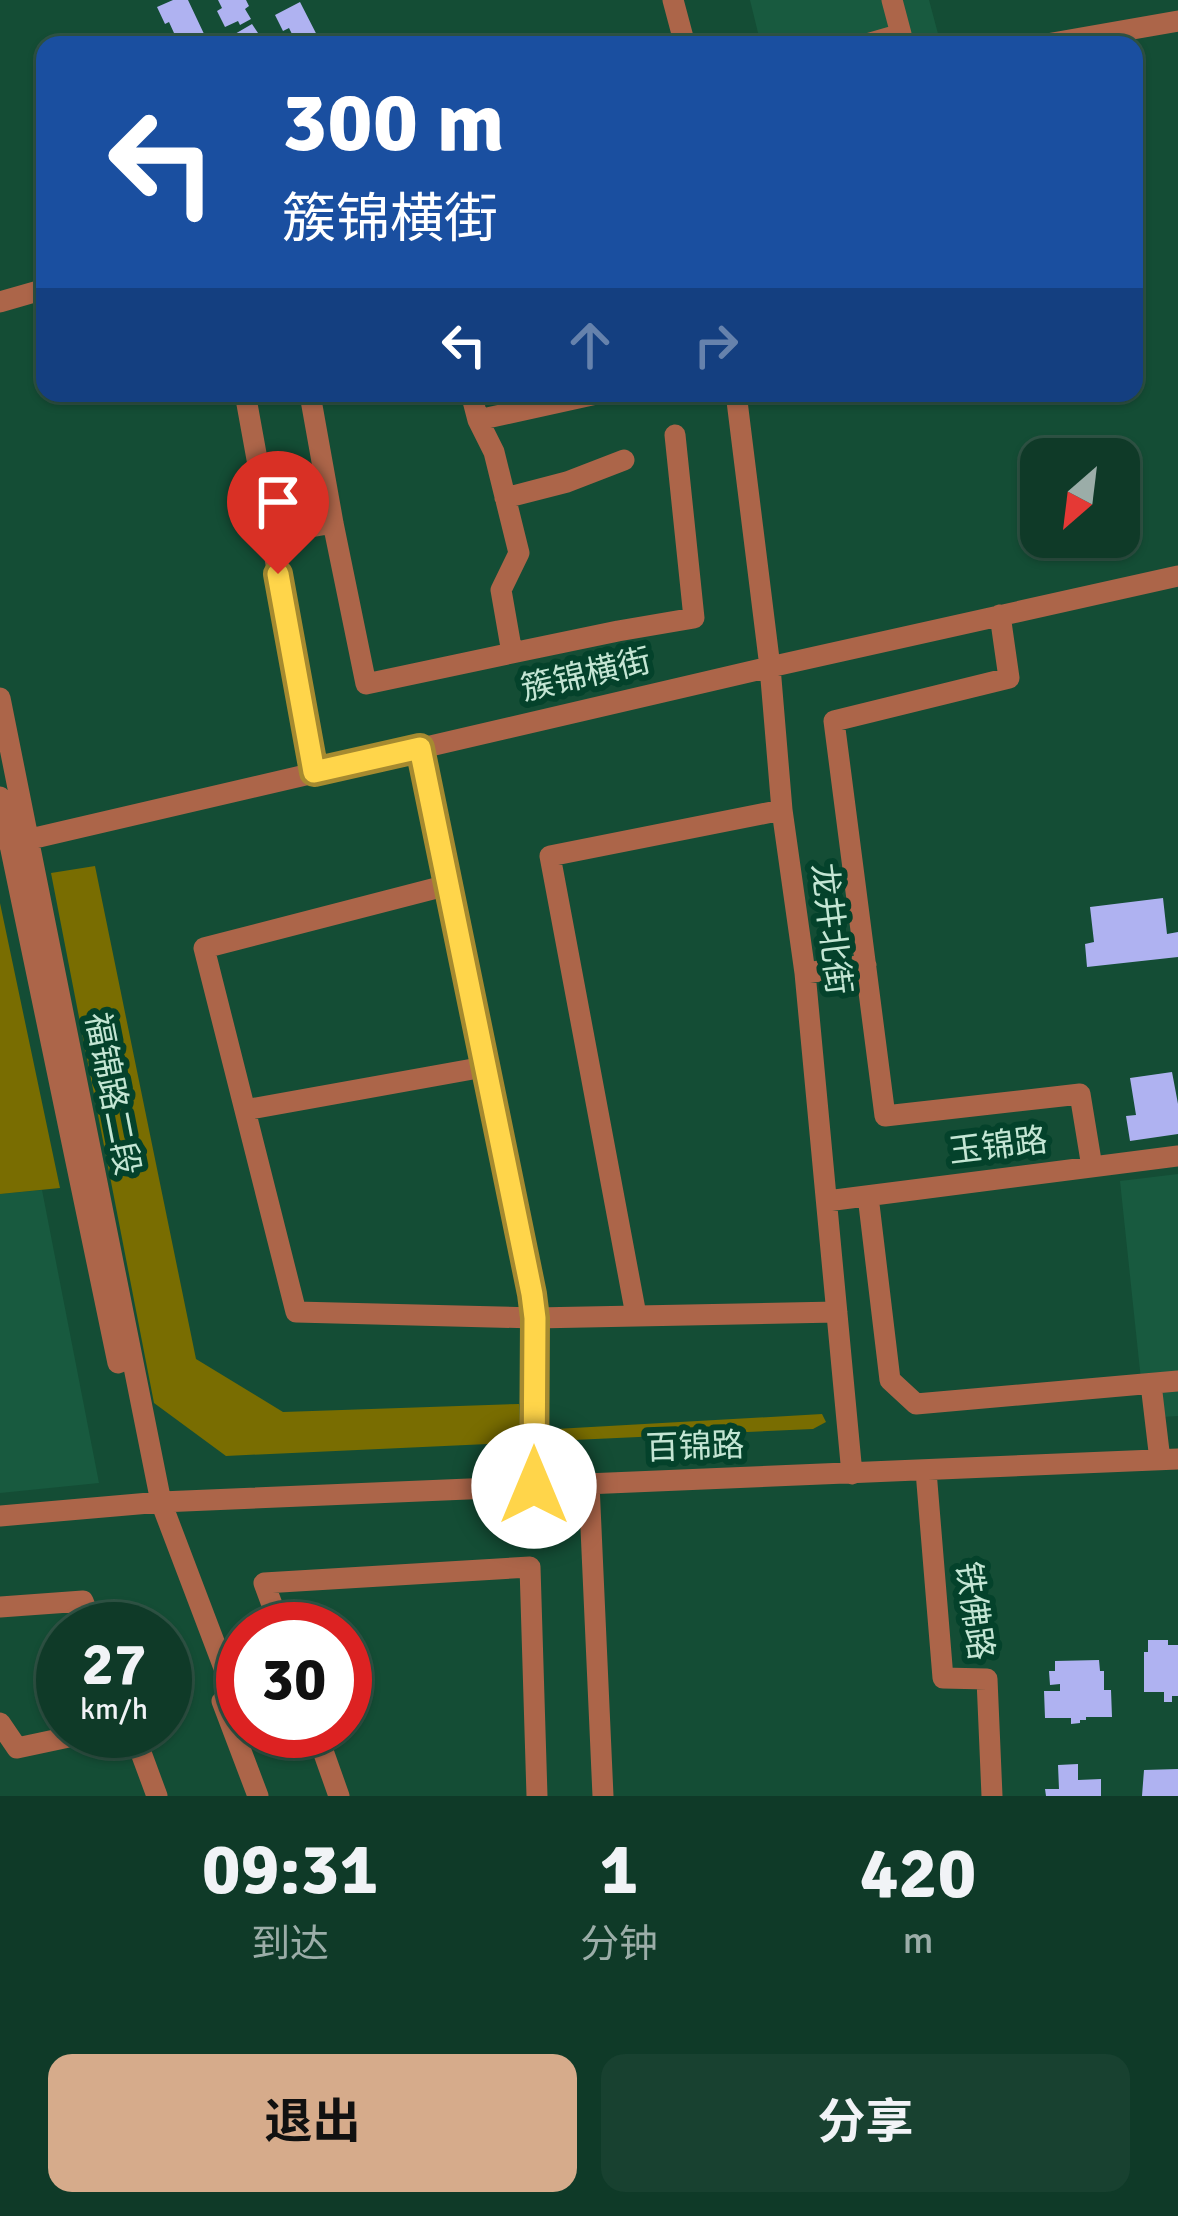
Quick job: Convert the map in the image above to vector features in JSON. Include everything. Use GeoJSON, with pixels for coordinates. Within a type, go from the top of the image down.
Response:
{"type":"FeatureCollection","features":[{"type":"Feature","properties":{"kind":"street"},"geometry":{"type":"LineString","coordinates":[[674,0],[683,36]]}},
{"type":"Feature","properties":{"kind":"street"},"geometry":{"type":"LineString","coordinates":[[892,0],[901,34],[894,36]]}},
{"type":"Feature","properties":{"kind":"street"},"geometry":{"type":"LineString","coordinates":[[1092,36],[1178,21]]}},
{"type":"Feature","properties":{"kind":"street"},"geometry":{"type":"LineString","coordinates":[[0,302],[36,292]]}},
{"type":"Feature","properties":{"kind":"street"},"geometry":{"type":"LineString","coordinates":[[247,402],[314,772]]}},
{"type":"Feature","properties":{"kind":"street"},"geometry":{"type":"LineString","coordinates":[[311,402],[366,684],[694,618],[675,436]]}},
{"type":"Feature","properties":{"kind":"street"},"geometry":{"type":"LineString","coordinates":[[473,402],[494,452],[519,553],[501,590],[512,653]]}},
{"type":"Feature","properties":{"kind":"street"},"geometry":{"type":"LineString","coordinates":[[478,420],[560,402]]}},
{"type":"Feature","properties":{"kind":"street","name":"龙井北街"},"geometry":{"type":"LineString","coordinates":[[737,402],[770,667],[782,811],[805,973],[852,1474]]}},
{"type":"Feature","properties":{"kind":"street"},"geometry":{"type":"LineString","coordinates":[[505,498],[624,460]]}},
{"type":"Feature","properties":{"kind":"street"},"geometry":{"type":"LineString","coordinates":[[271,534],[333,523]]}},
{"type":"Feature","properties":{"kind":"street","name":"簇锦横街"},"geometry":{"type":"LineString","coordinates":[[19,842],[1178,576]]}},
{"type":"Feature","properties":{"kind":"street"},"geometry":{"type":"LineString","coordinates":[[1000,615],[1009,678],[835,721],[885,1116],[1080,1094],[1092,1167]]}},
{"type":"Feature","properties":{"kind":"street","name":"福锦路二段"},"geometry":{"type":"LineString","coordinates":[[0,698],[19,842],[154,1503]]}},
{"type":"Feature","properties":{"kind":"street"},"geometry":{"type":"LineString","coordinates":[[420,748],[535,1318],[534,1486]]}},
{"type":"Feature","properties":{"kind":"street","name":"福锦路二段"},"geometry":{"type":"LineString","coordinates":[[0,797],[19,842]]}},
{"type":"Feature","properties":{"kind":"street"},"geometry":{"type":"LineString","coordinates":[[636,1315],[550,856],[782,811]]}},
{"type":"Feature","properties":{"kind":"street"},"geometry":{"type":"LineString","coordinates":[[448,885],[204,948],[296,1312],[535,1318],[837,1312]]}},
{"type":"Feature","properties":{"kind":"street"},"geometry":{"type":"LineString","coordinates":[[805,973],[866,965]]}},
{"type":"Feature","properties":{"kind":"street"},"geometry":{"type":"LineString","coordinates":[[245,1110],[484,1067]]}},
{"type":"Feature","properties":{"kind":"street","name":"玉锦路"},"geometry":{"type":"LineString","coordinates":[[827,1202],[1178,1156]]}},
{"type":"Feature","properties":{"kind":"street"},"geometry":{"type":"LineString","coordinates":[[868,1196],[890,1380],[916,1404],[1178,1381]]}},
{"type":"Feature","properties":{"kind":"street"},"geometry":{"type":"LineString","coordinates":[[1151,1384],[1169,1460]]}},
{"type":"Feature","properties":{"kind":"street","name":"百锦路"},"geometry":{"type":"LineString","coordinates":[[0,1516],[154,1503],[1169,1460]]}},
{"type":"Feature","properties":{"kind":"street","name":"铁佛路"},"geometry":{"type":"LineString","coordinates":[[926,1472],[943,1678],[987,1679],[992,1796]]}},
{"type":"Feature","properties":{"kind":"street"},"geometry":{"type":"LineString","coordinates":[[589,1484],[603,1796]]}},
{"type":"Feature","properties":{"kind":"street"},"geometry":{"type":"LineString","coordinates":[[154,1503],[216,1653]]}},
{"type":"Feature","properties":{"kind":"street"},"geometry":{"type":"LineString","coordinates":[[154,1503],[258,1796]]}},
{"type":"Feature","properties":{"kind":"street"},"geometry":{"type":"LineString","coordinates":[[272,1602],[265,1582],[530,1567],[537,1796]]}},
{"type":"Feature","properties":{"kind":"street"},"geometry":{"type":"LineString","coordinates":[[0,1607],[36,1604]]}},
{"type":"Feature","properties":{"kind":"street"},"geometry":{"type":"LineString","coordinates":[[0,1723],[17,1748],[36,1744]]}},
{"type":"Feature","properties":{"kind":"street"},"geometry":{"type":"LineString","coordinates":[[143,1758],[157,1796]]}},
{"type":"Feature","properties":{"kind":"street"},"geometry":{"type":"LineString","coordinates":[[258,1758],[273,1796]]}},
{"type":"Feature","properties":{"kind":"street"},"geometry":{"type":"LineString","coordinates":[[326,1758],[339,1796]]}},
{"type":"Feature","properties":{"kind":"shaded area"},"geometry":{"type":"Polygon","coordinates":[[[750,0],[929,0],[939,36],[759,36],[750,0]]]}},
{"type":"Feature","properties":{"kind":"shaded area"},"geometry":{"type":"Polygon","coordinates":[[[95,866],[196,1359],[283,1412],[519,1404],[520,1431],[822,1414],[826,1422],[813,1429],[226,1456],[154,1403],[51,873],[95,866]]]}},
{"type":"Feature","properties":{"kind":"shaded area"},"geometry":{"type":"Polygon","coordinates":[[[0,903],[60,1188],[0,1194],[0,903]]]}},
{"type":"Feature","properties":{"kind":"shaded area"},"geometry":{"type":"Polygon","coordinates":[[[1178,1174],[1178,1416],[1145,1418],[1120,1181],[1178,1174]]]}},
{"type":"Feature","properties":{"kind":"shaded area"},"geometry":{"type":"Polygon","coordinates":[[[42,1190],[99,1483],[0,1493],[0,1194],[42,1190]]]}},
{"type":"Feature","properties":{"kind":"building"},"geometry":{"type":"Polygon","coordinates":[[[188,0],[205,36],[171,36],[169,22],[165,24],[157,7],[188,0]]]}},
{"type":"Feature","properties":{"kind":"building"},"geometry":{"type":"Polygon","coordinates":[[[218,0],[246,0],[251,19],[225,27],[217,11],[222,8],[218,0]]]}},
{"type":"Feature","properties":{"kind":"building"},"geometry":{"type":"Polygon","coordinates":[[[300,2],[317,36],[293,36],[289,28],[283,31],[275,15],[300,2]]]}},
{"type":"Feature","properties":{"kind":"building"},"geometry":{"type":"Polygon","coordinates":[[[252,24],[260,36],[231,36],[252,24]]]}},
{"type":"Feature","properties":{"kind":"building"},"geometry":{"type":"Polygon","coordinates":[[[1163,898],[1167,934],[1178,932],[1178,957],[1087,967],[1085,944],[1094,942],[1090,907],[1163,898]]]}},
{"type":"Feature","properties":{"kind":"building"},"geometry":{"type":"Polygon","coordinates":[[[1172,1072],[1178,1134],[1130,1141],[1126,1116],[1136,1115],[1130,1078],[1172,1072]]]}},
{"type":"Feature","properties":{"kind":"building"},"geometry":{"type":"Polygon","coordinates":[[[1148,1640],[1178,1645],[1178,1696],[1172,1696],[1172,1702],[1164,1702],[1164,1692],[1144,1692],[1148,1640]]]}},
{"type":"Feature","properties":{"kind":"building"},"geometry":{"type":"Polygon","coordinates":[[[1099,1660],[1104,1690],[1111,1690],[1112,1717],[1086,1717],[1071,1724],[1071,1718],[1045,1718],[1044,1691],[1060,1691],[1060,1684],[1050,1685],[1049,1671],[1055,1671],[1055,1661],[1099,1660]]]}},
{"type":"Feature","properties":{"kind":"building"},"geometry":{"type":"Polygon","coordinates":[[[1078,1764],[1078,1780],[1101,1779],[1101,1796],[1046,1796],[1045,1789],[1059,1789],[1058,1765],[1078,1764]]]}},
{"type":"Feature","properties":{"kind":"building"},"geometry":{"type":"Polygon","coordinates":[[[1178,1769],[1178,1796],[1142,1796],[1144,1770],[1178,1769]]]}},
{"type":"Feature","properties":{"kind":"route"},"geometry":{"type":"LineString","coordinates":[[278,574],[314,772],[420,748],[532,1294],[534,1486]]}}]}
